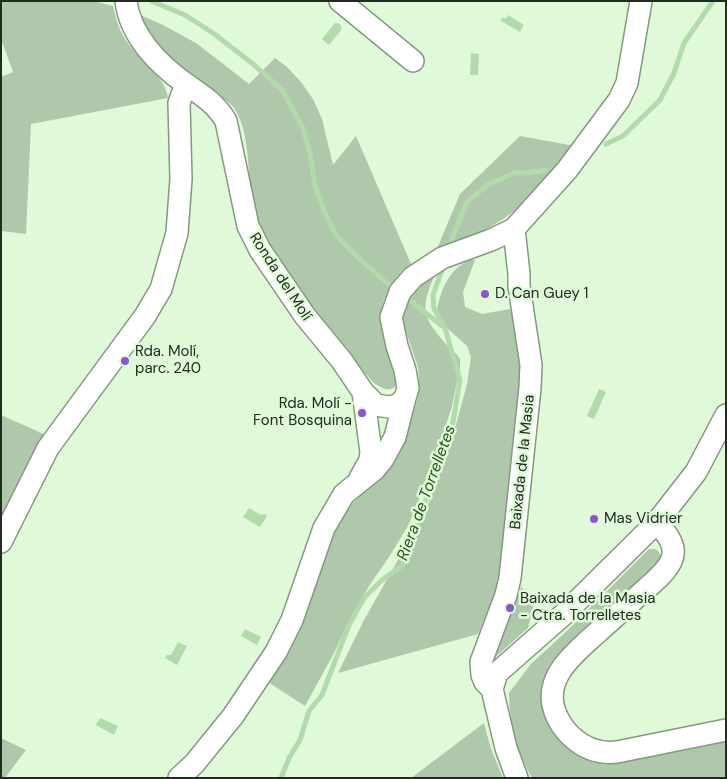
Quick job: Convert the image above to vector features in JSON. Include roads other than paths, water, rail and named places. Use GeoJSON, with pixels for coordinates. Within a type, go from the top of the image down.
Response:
{"type":"FeatureCollection","features":[{"type":"Feature","properties":{"kind":"street","name":"Ronda del Molí"},"geometry":{"type":"LineString","coordinates":[[126,1],[129,17],[142,41],[166,68],[212,102],[226,121],[248,226],[260,250],[305,316],[342,362],[363,392],[376,405],[398,405],[405,398]]}},
{"type":"Feature","properties":{"kind":"street"},"geometry":{"type":"LineString","coordinates":[[340,1],[413,61]]}},
{"type":"Feature","properties":{"kind":"street"},"geometry":{"type":"LineString","coordinates":[[178,778],[194,764],[233,716],[276,652],[292,620],[324,528],[344,494],[383,459],[395,436],[408,388],[392,317],[400,292],[413,277],[442,258],[491,240],[514,229],[567,170],[619,100],[627,83],[641,1]]}},
{"type":"Feature","properties":{"kind":"street"},"geometry":{"type":"LineString","coordinates":[[1,542],[48,448],[145,316],[161,289],[177,233],[181,179],[179,103],[186,84]]}},
{"type":"Feature","properties":{"kind":"street","name":"Baixada de la Masia"},"geometry":{"type":"LineString","coordinates":[[514,229],[519,286],[531,365],[530,388],[510,578],[506,595],[481,662],[482,675],[485,682],[492,689],[506,748],[517,778]]}},
{"type":"Feature","properties":{"kind":"street"},"geometry":{"type":"LineString","coordinates":[[357,482],[370,460],[371,452],[363,392]]}},
{"type":"Feature","properties":{"kind":"street"},"geometry":{"type":"LineString","coordinates":[[492,689],[497,673],[563,615],[657,522],[696,472],[726,415]]}},
{"type":"Feature","properties":{"kind":"street"},"geometry":{"type":"LineString","coordinates":[[657,522],[672,544],[672,559],[656,579],[577,651],[561,669],[551,693],[553,707],[557,718],[569,735],[586,748],[603,754],[726,730]]}},
{"type":"Feature","properties":{"kind":"waterway"},"geometry":{"type":"LineString","coordinates":[[151,1],[185,15],[213,33],[253,64],[282,90],[303,128],[315,185],[324,211],[336,235],[388,284]]}},
{"type":"Feature","properties":{"kind":"waterway"},"geometry":{"type":"LineString","coordinates":[[606,144],[623,136],[660,100],[674,73],[684,43],[713,1]]}},
{"type":"Feature","properties":{"kind":"waterway","name":"Riera de Torrelletes"},"geometry":{"type":"LineString","coordinates":[[451,241],[467,202],[487,185],[514,173],[547,170]]}},
{"type":"Feature","properties":{"kind":"waterway","name":"Riera de Torrelletes"},"geometry":{"type":"LineString","coordinates":[[281,778],[289,758],[300,740],[309,711],[322,695],[349,625],[364,598],[381,581],[403,565],[453,422],[460,380],[445,328],[434,309],[433,295],[442,270]]}},
{"type":"Feature","properties":{"kind":"waterway"},"geometry":{"type":"LineString","coordinates":[[412,302],[442,326]]}},
{"type":"Feature","properties":{"kind":"place","name":"D. Can Guey 1"},"geometry":{"type":"Point","coordinates":[485,294]}},
{"type":"Feature","properties":{"kind":"place","name":"Rda. Molí, parc. 240"},"geometry":{"type":"Point","coordinates":[125,361]}},
{"type":"Feature","properties":{"kind":"place","name":"Rda. Molí - Font Bosquina"},"geometry":{"type":"Point","coordinates":[362,413]}},
{"type":"Feature","properties":{"kind":"place","name":"Mas Vidrier"},"geometry":{"type":"Point","coordinates":[594,519]}},
{"type":"Feature","properties":{"kind":"place","name":"Baixada de la Masia - Ctra. Torrelletes"},"geometry":{"type":"Point","coordinates":[510,608]}}]}
